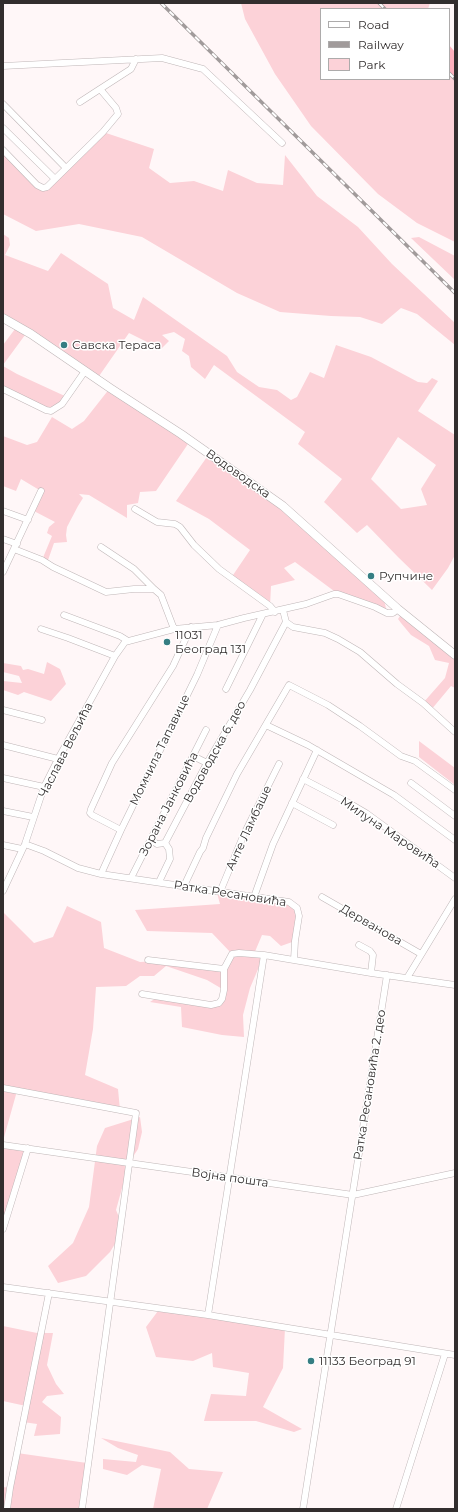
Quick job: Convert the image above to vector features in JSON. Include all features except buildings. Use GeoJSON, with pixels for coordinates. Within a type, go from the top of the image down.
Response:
{"type":"FeatureCollection","features":[{"type":"Feature","properties":{"kind":"main road","name":"Водоводска"},"geometry":{"type":"LineString","coordinates":[[3,318],[31,334],[181,434],[283,506],[398,609],[455,654]]}},
{"type":"Feature","properties":{"kind":"street"},"geometry":{"type":"LineString","coordinates":[[3,66],[162,58],[203,69],[282,142]]}},
{"type":"Feature","properties":{"kind":"street"},"geometry":{"type":"LineString","coordinates":[[80,102],[131,69],[136,59]]}},
{"type":"Feature","properties":{"kind":"street"},"geometry":{"type":"LineString","coordinates":[[3,150],[37,185],[43,188],[47,187],[103,132],[118,114],[116,108],[100,89]]}},
{"type":"Feature","properties":{"kind":"street"},"geometry":{"type":"LineString","coordinates":[[3,104],[66,168]]}},
{"type":"Feature","properties":{"kind":"street"},"geometry":{"type":"LineString","coordinates":[[3,128],[55,179]]}},
{"type":"Feature","properties":{"kind":"street"},"geometry":{"type":"LineString","coordinates":[[3,389],[46,410],[52,411],[62,404],[85,371]]}},
{"type":"Feature","properties":{"kind":"street"},"geometry":{"type":"LineString","coordinates":[[3,572],[41,491]]}},
{"type":"Feature","properties":{"kind":"street"},"geometry":{"type":"LineString","coordinates":[[135,509],[157,522],[174,524],[180,527],[194,545],[219,569],[270,606],[275,612]]}},
{"type":"Feature","properties":{"kind":"street"},"geometry":{"type":"LineString","coordinates":[[3,511],[28,520]]}},
{"type":"Feature","properties":{"kind":"street"},"geometry":{"type":"LineString","coordinates":[[3,539],[53,567],[106,592],[134,588],[154,589]]}},
{"type":"Feature","properties":{"kind":"street"},"geometry":{"type":"LineString","coordinates":[[101,547],[134,569],[161,595],[168,617],[174,629]]}},
{"type":"Feature","properties":{"kind":"street"},"geometry":{"type":"LineString","coordinates":[[64,615],[120,636],[128,641],[174,629],[218,625],[275,612],[306,604],[334,594],[338,594],[375,607],[387,613],[393,613],[398,609]]}},
{"type":"Feature","properties":{"kind":"street"},"geometry":{"type":"LineString","coordinates":[[283,610],[286,622],[293,627],[325,633],[356,650],[374,663],[397,684],[423,703],[455,732]]}},
{"type":"Feature","properties":{"kind":"street"},"geometry":{"type":"LineString","coordinates":[[226,689],[263,614]]}},
{"type":"Feature","properties":{"kind":"street","name":"Водоводска 6. део"},"geometry":{"type":"LineString","coordinates":[[165,843],[207,763],[250,690],[286,622]]}},
{"type":"Feature","properties":{"kind":"street","name":"Момчила Тапавице"},"geometry":{"type":"LineString","coordinates":[[102,874],[121,830],[197,674],[218,625]]}},
{"type":"Feature","properties":{"kind":"street"},"geometry":{"type":"LineString","coordinates":[[121,830],[92,815],[90,813],[91,809],[112,763],[174,666],[191,627]]}},
{"type":"Feature","properties":{"kind":"street"},"geometry":{"type":"LineString","coordinates":[[41,629],[115,656]]}},
{"type":"Feature","properties":{"kind":"street","name":"Часлава Вељића"},"geometry":{"type":"LineString","coordinates":[[3,891],[6,880],[24,847],[44,787],[58,759],[115,656],[123,644],[128,641]]}},
{"type":"Feature","properties":{"kind":"street"},"geometry":{"type":"LineString","coordinates":[[184,886],[237,774],[289,685],[328,705],[397,753],[415,761],[455,790]]}},
{"type":"Feature","properties":{"kind":"street"},"geometry":{"type":"LineString","coordinates":[[3,710],[42,720]]}},
{"type":"Feature","properties":{"kind":"street"},"geometry":{"type":"LineString","coordinates":[[266,725],[293,737],[394,795],[455,840]]}},
{"type":"Feature","properties":{"kind":"street","name":"Зорана Јанковића"},"geometry":{"type":"LineString","coordinates":[[131,878],[206,730]]}},
{"type":"Feature","properties":{"kind":"street"},"geometry":{"type":"LineString","coordinates":[[3,745],[58,759]]}},
{"type":"Feature","properties":{"kind":"street"},"geometry":{"type":"LineString","coordinates":[[254,897],[268,855],[316,750]]}},
{"type":"Feature","properties":{"kind":"street"},"geometry":{"type":"LineString","coordinates":[[193,756],[207,763]]}},
{"type":"Feature","properties":{"kind":"street","name":"Анте Ламбаше"},"geometry":{"type":"LineString","coordinates":[[220,892],[244,834],[279,764]]}},
{"type":"Feature","properties":{"kind":"street"},"geometry":{"type":"LineString","coordinates":[[3,778],[44,787]]}},
{"type":"Feature","properties":{"kind":"street","name":"Милуна Маровића"},"geometry":{"type":"LineString","coordinates":[[303,779],[366,813],[455,878]]}},
{"type":"Feature","properties":{"kind":"street"},"geometry":{"type":"LineString","coordinates":[[411,783],[455,816]]}},
{"type":"Feature","properties":{"kind":"street"},"geometry":{"type":"LineString","coordinates":[[292,803],[333,825]]}},
{"type":"Feature","properties":{"kind":"street"},"geometry":{"type":"LineString","coordinates":[[3,811],[33,817]]}},
{"type":"Feature","properties":{"kind":"street"},"geometry":{"type":"LineString","coordinates":[[150,840],[157,844],[165,843],[170,849],[170,859],[159,882]]}},
{"type":"Feature","properties":{"kind":"street","name":"Ратка Ресановића"},"geometry":{"type":"LineString","coordinates":[[3,845],[44,851],[78,868],[102,874],[289,902],[297,908],[299,916],[294,960]]}},
{"type":"Feature","properties":{"kind":"street","name":"Дерванова"},"geometry":{"type":"LineString","coordinates":[[322,897],[421,954]]}},
{"type":"Feature","properties":{"kind":"street"},"geometry":{"type":"LineString","coordinates":[[407,978],[455,899]]}},
{"type":"Feature","properties":{"kind":"street"},"geometry":{"type":"LineString","coordinates":[[359,945],[370,951],[373,955],[371,973]]}},
{"type":"Feature","properties":{"kind":"street"},"geometry":{"type":"LineString","coordinates":[[142,994],[211,1005],[219,1003],[222,1000],[224,990],[224,969],[232,954],[239,953],[264,955],[455,985]]}},
{"type":"Feature","properties":{"kind":"street"},"geometry":{"type":"LineString","coordinates":[[208,1315],[264,955]]}},
{"type":"Feature","properties":{"kind":"street"},"geometry":{"type":"LineString","coordinates":[[148,960],[224,969]]}},
{"type":"Feature","properties":{"kind":"street","name":"Ратка Ресановића 2. део"},"geometry":{"type":"LineString","coordinates":[[303,1509],[387,975]]}},
{"type":"Feature","properties":{"kind":"street"},"geometry":{"type":"LineString","coordinates":[[3,1088],[136,1113],[82,1509]]}},
{"type":"Feature","properties":{"kind":"street","name":"Војна пошта"},"geometry":{"type":"LineString","coordinates":[[3,1145],[353,1195],[455,1174]]}},
{"type":"Feature","properties":{"kind":"street"},"geometry":{"type":"LineString","coordinates":[[3,1229],[28,1148]]}},
{"type":"Feature","properties":{"kind":"street"},"geometry":{"type":"LineString","coordinates":[[3,1286],[208,1315],[330,1336],[455,1355]]}},
{"type":"Feature","properties":{"kind":"street"},"geometry":{"type":"LineString","coordinates":[[7,1509],[11,1481],[49,1293]]}},
{"type":"Feature","properties":{"kind":"street"},"geometry":{"type":"LineString","coordinates":[[396,1509],[445,1354]]}},
{"type":"Feature","properties":{"kind":"green space"},"geometry":{"type":"Polygon","coordinates":[[[241,3],[430,3],[428,8],[320,8],[320,80],[450,80],[450,75],[455,80],[455,242],[417,223],[378,194],[311,126],[275,74],[245,19],[241,3]]]}},
{"type":"Feature","properties":{"kind":"green space"},"geometry":{"type":"Polygon","coordinates":[[[103,132],[154,149],[149,168],[170,183],[194,181],[223,191],[228,170],[257,183],[283,185],[285,155],[317,196],[358,227],[392,264],[455,323],[455,345],[417,314],[401,308],[382,324],[360,317],[280,312],[237,293],[142,237],[79,224],[36,231],[3,214],[3,154],[43,188],[103,132]]]}},
{"type":"Feature","properties":{"kind":"green space"},"geometry":{"type":"Polygon","coordinates":[[[3,234],[9,238],[10,245],[5,255],[48,271],[61,253],[108,284],[113,308],[134,320],[143,297],[227,356],[237,372],[259,387],[277,390],[291,400],[297,397],[310,372],[324,378],[336,345],[371,357],[418,382],[427,383],[432,378],[438,381],[418,411],[455,435],[455,555],[448,568],[432,590],[367,525],[357,533],[324,502],[342,479],[298,444],[305,432],[214,365],[205,379],[191,367],[189,356],[182,351],[185,339],[174,332],[162,335],[169,341],[161,349],[129,333],[97,379],[3,318],[3,234]],[[398,437],[371,479],[401,509],[427,505],[421,489],[436,465],[398,437]]]}},
{"type":"Feature","properties":{"kind":"green space"},"geometry":{"type":"Polygon","coordinates":[[[419,237],[455,256],[455,280],[411,238],[419,237]]]}},
{"type":"Feature","properties":{"kind":"green space"},"geometry":{"type":"Polygon","coordinates":[[[15,329],[25,335],[3,365],[3,345],[15,329]]]}},
{"type":"Feature","properties":{"kind":"green space"},"geometry":{"type":"Polygon","coordinates":[[[3,366],[67,397],[51,411],[3,389],[3,366]]]}},
{"type":"Feature","properties":{"kind":"green space"},"geometry":{"type":"Polygon","coordinates":[[[110,388],[190,441],[156,491],[140,492],[138,503],[127,505],[127,518],[89,495],[79,494],[83,498],[67,527],[67,542],[54,543],[47,563],[42,560],[52,536],[47,533],[49,527],[55,522],[32,510],[41,491],[21,479],[16,491],[3,486],[3,436],[27,445],[37,442],[52,417],[72,429],[84,421],[110,388]]]}},
{"type":"Feature","properties":{"kind":"green space"},"geometry":{"type":"Polygon","coordinates":[[[209,454],[248,481],[383,595],[387,613],[338,594],[295,562],[284,568],[295,580],[271,586],[270,606],[231,578],[250,550],[209,519],[176,501],[209,454]]]}},
{"type":"Feature","properties":{"kind":"green space"},"geometry":{"type":"Polygon","coordinates":[[[402,613],[455,655],[455,688],[451,686],[431,710],[423,703],[445,678],[449,663],[435,660],[429,646],[411,635],[398,619],[402,613]]]}},
{"type":"Feature","properties":{"kind":"green space"},"geometry":{"type":"Polygon","coordinates":[[[47,662],[60,669],[66,684],[51,701],[24,692],[18,695],[3,690],[3,681],[22,683],[19,676],[3,672],[3,663],[21,666],[23,670],[28,669],[44,674],[47,662]]]}},
{"type":"Feature","properties":{"kind":"green space"},"geometry":{"type":"Polygon","coordinates":[[[419,741],[455,768],[455,785],[419,757],[419,741]]]}},
{"type":"Feature","properties":{"kind":"green space"},"geometry":{"type":"Polygon","coordinates":[[[190,887],[289,902],[297,908],[295,941],[281,946],[270,936],[262,935],[254,954],[264,955],[250,988],[243,1015],[244,1037],[222,1035],[182,1027],[181,1007],[150,1002],[159,996],[219,1003],[224,990],[207,980],[166,966],[154,976],[140,976],[126,986],[96,987],[93,1029],[85,1075],[118,1089],[120,1110],[17,1091],[3,1141],[3,912],[34,943],[53,937],[67,906],[101,922],[104,948],[140,962],[162,961],[224,969],[232,954],[212,933],[147,931],[135,910],[220,904],[217,893],[186,890],[190,887]]]}},
{"type":"Feature","properties":{"kind":"green space"},"geometry":{"type":"Polygon","coordinates":[[[140,1117],[142,1132],[138,1149],[129,1163],[116,1210],[124,1229],[110,1252],[86,1276],[58,1283],[48,1266],[73,1243],[89,1207],[97,1146],[105,1128],[140,1117]]]}},
{"type":"Feature","properties":{"kind":"green space"},"geometry":{"type":"Polygon","coordinates":[[[3,1145],[28,1148],[3,1223],[3,1145]]]}},
{"type":"Feature","properties":{"kind":"green space"},"geometry":{"type":"Polygon","coordinates":[[[158,1311],[285,1328],[283,1368],[263,1407],[302,1429],[294,1432],[256,1421],[204,1421],[211,1394],[246,1396],[249,1373],[213,1367],[212,1353],[193,1361],[156,1357],[146,1327],[158,1311]]]}},
{"type":"Feature","properties":{"kind":"green space"},"geometry":{"type":"Polygon","coordinates":[[[3,1326],[37,1333],[53,1333],[47,1365],[56,1384],[64,1394],[47,1396],[42,1402],[61,1417],[60,1434],[34,1436],[37,1424],[23,1422],[26,1406],[3,1401],[3,1326]]]}},
{"type":"Feature","properties":{"kind":"green space"},"geometry":{"type":"Polygon","coordinates":[[[101,1438],[170,1452],[189,1469],[223,1472],[207,1509],[153,1509],[161,1469],[142,1465],[127,1475],[103,1469],[103,1459],[136,1462],[138,1455],[118,1448],[101,1438]]]}},
{"type":"Feature","properties":{"kind":"green space"},"geometry":{"type":"Polygon","coordinates":[[[17,1453],[87,1463],[82,1509],[3,1509],[3,1487],[10,1488],[17,1453]]]}},
{"type":"Feature","properties":{"kind":"shaded area"},"geometry":{"type":"Polygon","coordinates":[[[450,46],[455,52],[455,80],[450,75],[450,46]]]}},
{"type":"Feature","properties":{"kind":"railway"},"geometry":{"type":"LineString","coordinates":[[161,3],[455,293]]}},
{"type":"Feature","properties":{"kind":"railway"},"geometry":{"type":"LineString","coordinates":[[379,3],[384,8]]}},
{"type":"Feature","properties":{"kind":"railway"},"geometry":{"type":"LineString","coordinates":[[450,74],[455,79]]}},
{"type":"Feature","properties":{"kind":"place","name":"Савска Тераса"},"geometry":{"type":"Point","coordinates":[64,345]}},
{"type":"Feature","properties":{"kind":"place","name":"Рупчине"},"geometry":{"type":"Point","coordinates":[371,576]}},
{"type":"Feature","properties":{"kind":"place","name":"11031 Београд 131"},"geometry":{"type":"Point","coordinates":[167,642]}},
{"type":"Feature","properties":{"kind":"place","name":"11133 Београд 91"},"geometry":{"type":"Point","coordinates":[311,1361]}}]}
